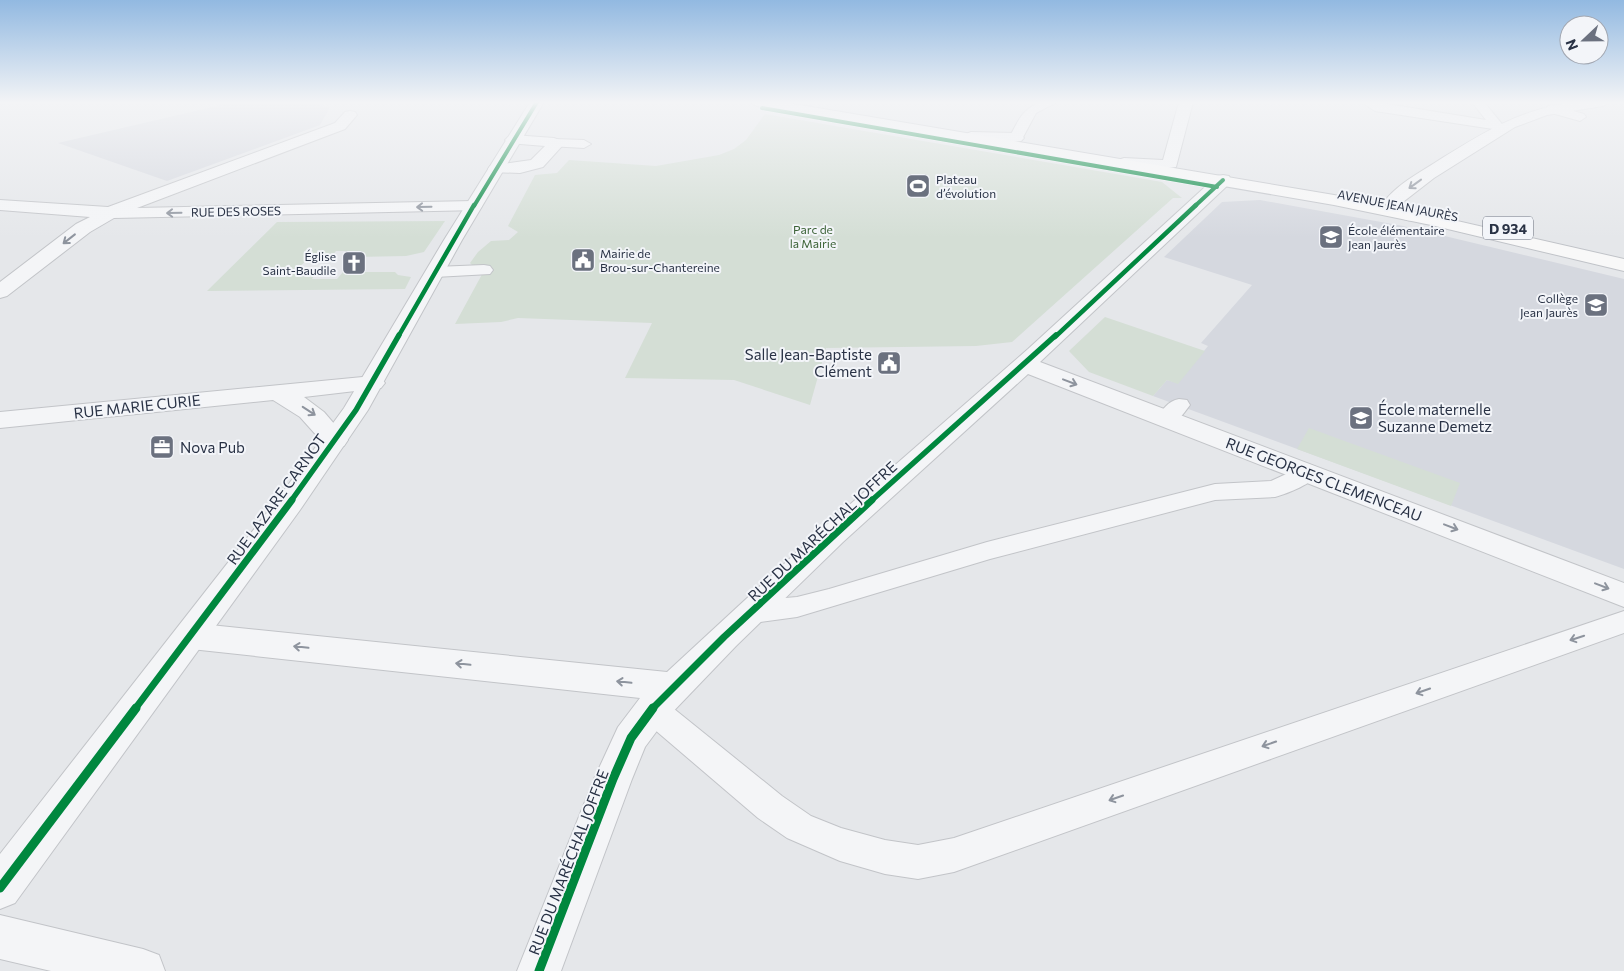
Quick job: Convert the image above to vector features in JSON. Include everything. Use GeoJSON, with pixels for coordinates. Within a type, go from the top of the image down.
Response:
{"type":"FeatureCollection","features":[{"type":"Feature","properties":{"kind":"main road","name":"D 934"},"geometry":{"type":"LineString","coordinates":[[1032,147],[1223,180]]}},
{"type":"Feature","properties":{"kind":"main road","name":"D 934"},"geometry":{"type":"LineString","coordinates":[[1085,147],[1170,164]]}},
{"type":"Feature","properties":{"kind":"main road","name":"AVENUE JEAN JAURÈS"},"geometry":{"type":"LineString","coordinates":[[1170,164],[1393,202],[1624,255]]}},
{"type":"Feature","properties":{"kind":"main road","name":"AVENUE JEAN JAURÈS"},"geometry":{"type":"LineString","coordinates":[[1223,180],[1411,216],[1624,265]]}},
{"type":"Feature","properties":{"kind":"street"},"geometry":{"type":"LineString","coordinates":[[0,292],[83,228],[110,212],[283,147]]}},
{"type":"Feature","properties":{"kind":"street","name":"RUE LAZARE CARNOT"},"geometry":{"type":"LineString","coordinates":[[0,888],[191,636],[335,440],[373,383],[473,206],[509,147]]}},
{"type":"Feature","properties":{"kind":"street"},"geometry":{"type":"LineString","coordinates":[[496,169],[520,168],[537,164],[553,147]]}},
{"type":"Feature","properties":{"kind":"street"},"geometry":{"type":"LineString","coordinates":[[1124,163],[1136,162],[1155,166],[1170,164],[1174,147]]}},
{"type":"Feature","properties":{"kind":"street"},"geometry":{"type":"LineString","coordinates":[[1411,216],[1399,209],[1393,202],[1424,176],[1469,147]]}},
{"type":"Feature","properties":{"kind":"street","name":"RUE DU MARÉCHAL JOFFRE"},"geometry":{"type":"LineString","coordinates":[[539,971],[613,779],[631,738],[662,698],[833,535],[1213,192],[1223,180]]}},
{"type":"Feature","properties":{"kind":"street","name":"RUE DES ROSES"},"geometry":{"type":"LineString","coordinates":[[0,205],[110,212],[473,206]]}},
{"type":"Feature","properties":{"kind":"street","name":"RUE GEORGES CLEMENCEAU"},"geometry":{"type":"LineString","coordinates":[[1024,364],[1173,412],[1624,613]]}},
{"type":"Feature","properties":{"kind":"street","name":"RUE MARIE CURIE"},"geometry":{"type":"LineString","coordinates":[[4,423],[274,392],[373,383]]}},
{"type":"Feature","properties":{"kind":"street"},"geometry":{"type":"LineString","coordinates":[[274,392],[287,397],[316,416],[335,440]]}},
{"type":"Feature","properties":{"kind":"street"},"geometry":{"type":"LineString","coordinates":[[191,636],[662,698]]}},
{"type":"Feature","properties":{"kind":"street"},"geometry":{"type":"LineString","coordinates":[[0,936],[143,971]]}},
{"type":"Feature","properties":{"kind":"lane"},"geometry":{"type":"LineString","coordinates":[[435,272],[484,270]]}},
{"type":"Feature","properties":{"kind":"lane"},"geometry":{"type":"LineString","coordinates":[[752,612],[797,607],[829,599],[987,551],[1215,492],[1275,489],[1308,472]]}},
{"type":"Feature","properties":{"kind":"lane"},"geometry":{"type":"LineString","coordinates":[[662,698],[691,742],[770,807],[799,827],[840,844],[885,857],[918,862],[931,861],[954,855],[1624,613]]}},
{"type":"Feature","properties":{"kind":"shaded area"},"geometry":{"type":"Polygon","coordinates":[[[70,147],[259,147],[167,181],[70,147]]]}},
{"type":"Feature","properties":{"kind":"shaded area"},"geometry":{"type":"Polygon","coordinates":[[[1260,200],[1403,226],[1624,279],[1624,569],[1153,396],[1167,380],[1178,383],[1208,346],[1201,343],[1252,285],[1164,257],[1222,202],[1260,200]]]}},
{"type":"Feature","properties":{"kind":"green space","name":"Parc de la Mairie"},"geometry":{"type":"Polygon","coordinates":[[[736,147],[959,147],[1162,182],[1182,198],[1173,198],[1012,342],[976,346],[826,348],[810,405],[734,380],[625,378],[652,323],[518,318],[501,322],[455,324],[486,267],[470,263],[478,252],[491,241],[509,240],[518,232],[508,226],[535,175],[557,173],[569,160],[656,166],[719,155],[736,147]]]}},
{"type":"Feature","properties":{"kind":"green space"},"geometry":{"type":"Polygon","coordinates":[[[445,221],[424,252],[406,256],[355,257],[359,251],[336,251],[332,256],[315,258],[300,266],[300,270],[316,273],[312,279],[337,279],[343,272],[395,272],[398,275],[411,277],[405,289],[207,291],[277,222],[445,221]]]}},
{"type":"Feature","properties":{"kind":"green space"},"geometry":{"type":"Polygon","coordinates":[[[1105,317],[1205,351],[1178,384],[1167,380],[1153,396],[1089,372],[1069,351],[1105,317]]]}},
{"type":"Feature","properties":{"kind":"green space"},"geometry":{"type":"Polygon","coordinates":[[[1309,428],[1460,483],[1451,506],[1297,449],[1309,428]]]}},
{"type":"Feature","properties":{"kind":"cycle path"},"geometry":{"type":"LineString","coordinates":[[0,888],[290,503],[356,410],[453,240],[509,147]]}},
{"type":"Feature","properties":{"kind":"cycle path"},"geometry":{"type":"LineString","coordinates":[[988,147],[1217,187]]}},
{"type":"Feature","properties":{"kind":"cycle path"},"geometry":{"type":"LineString","coordinates":[[539,971],[613,779],[631,738],[652,709],[724,637],[833,535],[1036,354],[1223,180]]}},
{"type":"Feature","properties":{"kind":"place","name":"Plateau d’évolution"},"geometry":{"type":"Point","coordinates":[918,186]}},
{"type":"Feature","properties":{"kind":"place","name":"École élémentaire Jean Jaurès"},"geometry":{"type":"Point","coordinates":[1331,237]}},
{"type":"Feature","properties":{"kind":"place","name":"Mairie de Brou-sur-Chantereine"},"geometry":{"type":"Point","coordinates":[583,260]}},
{"type":"Feature","properties":{"kind":"place","name":"Église Saint-Baudile"},"geometry":{"type":"Point","coordinates":[354,263]}},
{"type":"Feature","properties":{"kind":"place","name":"Collège Jean Jaurès"},"geometry":{"type":"Point","coordinates":[1596,305]}},
{"type":"Feature","properties":{"kind":"place","name":"Salle Jean-Baptiste Clément"},"geometry":{"type":"Point","coordinates":[889,363]}},
{"type":"Feature","properties":{"kind":"place","name":"École maternelle Suzanne Demetz"},"geometry":{"type":"Point","coordinates":[1361,418]}},
{"type":"Feature","properties":{"kind":"place","name":"Nova Pub"},"geometry":{"type":"Point","coordinates":[162,447]}}]}
